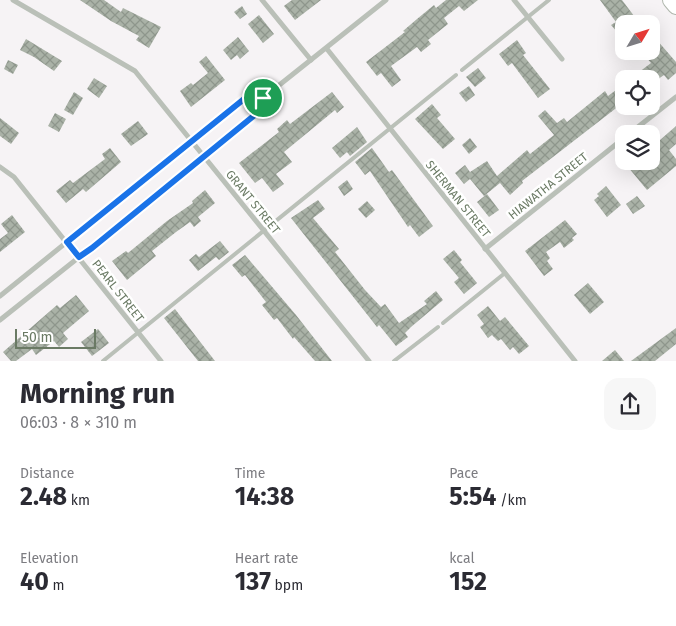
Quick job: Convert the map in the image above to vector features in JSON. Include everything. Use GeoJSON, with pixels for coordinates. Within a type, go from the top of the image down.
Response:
{"type":"FeatureCollection","features":[{"type":"Feature","properties":{"kind":"main road"},"geometry":{"type":"LineString","coordinates":[[671,0],[676,6]]}},
{"type":"Feature","properties":{"kind":"street","name":"GRANT STREET"},"geometry":{"type":"LineString","coordinates":[[14,0],[135,71],[369,361]]}},
{"type":"Feature","properties":{"kind":"street"},"geometry":{"type":"LineString","coordinates":[[262,0],[311,60]]}},
{"type":"Feature","properties":{"kind":"street"},"geometry":{"type":"LineString","coordinates":[[0,320],[205,157],[256,114],[263,98],[386,0]]}},
{"type":"Feature","properties":{"kind":"street"},"geometry":{"type":"LineString","coordinates":[[514,0],[562,59]]}},
{"type":"Feature","properties":{"kind":"street","name":"SHERMAN STREET"},"geometry":{"type":"LineString","coordinates":[[326,49],[575,361]]}},
{"type":"Feature","properties":{"kind":"street"},"geometry":{"type":"LineString","coordinates":[[640,125],[676,97]]}},
{"type":"Feature","properties":{"kind":"street"},"geometry":{"type":"LineString","coordinates":[[0,296],[244,99],[263,98]]}},
{"type":"Feature","properties":{"kind":"street","name":"HIAWATHA STREET"},"geometry":{"type":"LineString","coordinates":[[485,249],[615,145]]}},
{"type":"Feature","properties":{"kind":"street","name":"PEARL STREET"},"geometry":{"type":"LineString","coordinates":[[0,167],[14,177],[161,361]]}},
{"type":"Feature","properties":{"kind":"lane"},"geometry":{"type":"LineString","coordinates":[[462,70],[549,0]]}},
{"type":"Feature","properties":{"kind":"lane"},"geometry":{"type":"LineString","coordinates":[[103,361],[456,75]]}},
{"type":"Feature","properties":{"kind":"lane"},"geometry":{"type":"LineString","coordinates":[[443,323],[505,273]]}},
{"type":"Feature","properties":{"kind":"lane"},"geometry":{"type":"LineString","coordinates":[[394,361],[438,327]]}},
{"type":"Feature","properties":{"kind":"building"},"geometry":{"type":"Polygon","coordinates":[[[80,0],[104,0],[121,12],[123,8],[161,27],[149,48],[136,40],[139,36],[111,21],[80,0]]]}},
{"type":"Feature","properties":{"kind":"building"},"geometry":{"type":"Polygon","coordinates":[[[292,0],[321,0],[295,20],[284,6],[292,0]]]}},
{"type":"Feature","properties":{"kind":"building"},"geometry":{"type":"Polygon","coordinates":[[[446,0],[478,0],[464,11],[459,6],[444,18],[448,24],[428,40],[431,44],[421,52],[417,47],[391,66],[401,80],[392,87],[381,73],[377,76],[366,62],[405,32],[403,31],[434,5],[436,8],[446,0]]]}},
{"type":"Feature","properties":{"kind":"building"},"geometry":{"type":"Polygon","coordinates":[[[600,0],[622,0],[633,15],[615,15],[615,21],[600,0]]]}},
{"type":"Feature","properties":{"kind":"building"},"geometry":{"type":"Polygon","coordinates":[[[242,6],[247,14],[240,19],[234,12],[242,6]]]}},
{"type":"Feature","properties":{"kind":"building"},"geometry":{"type":"Polygon","coordinates":[[[259,15],[274,34],[263,43],[248,24],[259,15]]]}},
{"type":"Feature","properties":{"kind":"building"},"geometry":{"type":"Polygon","coordinates":[[[238,37],[249,51],[240,59],[237,55],[231,60],[223,50],[238,37]]]}},
{"type":"Feature","properties":{"kind":"building"},"geometry":{"type":"Polygon","coordinates":[[[26,39],[62,61],[54,71],[20,50],[26,39]]]}},
{"type":"Feature","properties":{"kind":"building"},"geometry":{"type":"Polygon","coordinates":[[[517,40],[526,53],[523,55],[550,89],[538,98],[512,63],[508,66],[499,54],[517,40]]]}},
{"type":"Feature","properties":{"kind":"building"},"geometry":{"type":"Polygon","coordinates":[[[660,44],[676,62],[676,73],[668,80],[664,75],[660,78],[660,70],[642,70],[651,63],[648,60],[660,60],[660,44]]]}},
{"type":"Feature","properties":{"kind":"building"},"geometry":{"type":"Polygon","coordinates":[[[206,56],[225,80],[191,107],[180,91],[191,83],[193,85],[208,73],[199,62],[206,56]]]}},
{"type":"Feature","properties":{"kind":"building"},"geometry":{"type":"Polygon","coordinates":[[[8,60],[18,65],[13,74],[4,69],[8,60]]]}},
{"type":"Feature","properties":{"kind":"building"},"geometry":{"type":"Polygon","coordinates":[[[478,68],[486,78],[475,87],[466,77],[478,68]]]}},
{"type":"Feature","properties":{"kind":"building"},"geometry":{"type":"Polygon","coordinates":[[[94,78],[107,86],[99,98],[87,89],[94,78]]]}},
{"type":"Feature","properties":{"kind":"building"},"geometry":{"type":"Polygon","coordinates":[[[469,86],[475,95],[466,102],[459,93],[469,86]]]}},
{"type":"Feature","properties":{"kind":"building"},"geometry":{"type":"Polygon","coordinates":[[[605,91],[608,96],[615,91],[615,109],[522,181],[523,183],[510,195],[500,183],[484,196],[470,179],[464,184],[455,173],[465,165],[470,172],[487,161],[497,176],[527,150],[530,154],[554,135],[538,116],[545,110],[557,123],[564,118],[567,122],[605,91]]]}},
{"type":"Feature","properties":{"kind":"building"},"geometry":{"type":"Polygon","coordinates":[[[74,92],[83,98],[73,115],[64,110],[74,92]]]}},
{"type":"Feature","properties":{"kind":"building"},"geometry":{"type":"Polygon","coordinates":[[[332,92],[344,107],[337,113],[335,110],[284,152],[292,162],[276,174],[284,184],[273,192],[262,178],[255,183],[239,163],[279,132],[277,129],[287,120],[290,124],[332,92]]]}},
{"type":"Feature","properties":{"kind":"building"},"geometry":{"type":"Polygon","coordinates":[[[432,104],[441,115],[437,118],[455,139],[443,149],[415,119],[432,104]]]}},
{"type":"Feature","properties":{"kind":"building"},"geometry":{"type":"Polygon","coordinates":[[[55,113],[66,119],[59,132],[48,126],[55,113]]]}},
{"type":"Feature","properties":{"kind":"building"},"geometry":{"type":"Polygon","coordinates":[[[0,118],[19,133],[11,144],[0,136],[0,118]]]}},
{"type":"Feature","properties":{"kind":"building"},"geometry":{"type":"Polygon","coordinates":[[[138,121],[148,134],[131,146],[121,134],[138,121]]]}},
{"type":"Feature","properties":{"kind":"building"},"geometry":{"type":"Polygon","coordinates":[[[676,126],[676,144],[669,150],[676,159],[676,166],[647,190],[630,170],[660,170],[660,140],[676,126]]]}},
{"type":"Feature","properties":{"kind":"building"},"geometry":{"type":"Polygon","coordinates":[[[357,127],[367,142],[350,156],[347,152],[340,158],[332,148],[357,127]]]}},
{"type":"Feature","properties":{"kind":"building"},"geometry":{"type":"Polygon","coordinates":[[[470,138],[477,147],[469,154],[462,145],[470,138]]]}},
{"type":"Feature","properties":{"kind":"building"},"geometry":{"type":"Polygon","coordinates":[[[110,148],[121,162],[86,192],[83,189],[66,203],[56,191],[70,180],[73,183],[105,159],[102,154],[110,148]]]}},
{"type":"Feature","properties":{"kind":"building"},"geometry":{"type":"Polygon","coordinates":[[[372,148],[389,172],[392,170],[433,226],[419,237],[410,225],[408,227],[370,171],[365,175],[355,162],[372,148]]]}},
{"type":"Feature","properties":{"kind":"building"},"geometry":{"type":"Polygon","coordinates":[[[347,180],[353,189],[344,196],[338,187],[347,180]]]}},
{"type":"Feature","properties":{"kind":"building"},"geometry":{"type":"Polygon","coordinates":[[[606,186],[621,205],[607,217],[594,200],[599,196],[597,194],[606,186]]]}},
{"type":"Feature","properties":{"kind":"building"},"geometry":{"type":"Polygon","coordinates":[[[205,190],[215,203],[198,217],[201,221],[194,227],[190,222],[152,251],[156,256],[127,280],[112,261],[126,251],[128,253],[167,221],[193,203],[192,201],[205,190]]]}},
{"type":"Feature","properties":{"kind":"building"},"geometry":{"type":"Polygon","coordinates":[[[487,194],[499,210],[489,217],[477,202],[487,194]]]}},
{"type":"Feature","properties":{"kind":"building"},"geometry":{"type":"Polygon","coordinates":[[[637,196],[645,206],[633,214],[626,204],[637,196]]]}},
{"type":"Feature","properties":{"kind":"building"},"geometry":{"type":"Polygon","coordinates":[[[318,200],[325,209],[313,218],[339,249],[335,252],[365,290],[381,307],[385,304],[399,323],[427,304],[424,301],[436,291],[443,300],[411,327],[405,333],[408,337],[396,346],[379,325],[377,327],[291,218],[318,200]]]}},
{"type":"Feature","properties":{"kind":"building"},"geometry":{"type":"Polygon","coordinates":[[[367,201],[375,210],[366,218],[358,209],[367,201]]]}},
{"type":"Feature","properties":{"kind":"building"},"geometry":{"type":"Polygon","coordinates":[[[12,215],[25,232],[0,252],[0,239],[8,233],[1,224],[12,215]]]}},
{"type":"Feature","properties":{"kind":"building"},"geometry":{"type":"Polygon","coordinates":[[[565,220],[577,234],[572,238],[574,240],[564,248],[560,242],[546,252],[550,258],[547,261],[553,269],[544,276],[525,251],[565,220]]]}},
{"type":"Feature","properties":{"kind":"building"},"geometry":{"type":"Polygon","coordinates":[[[220,241],[229,252],[219,260],[216,257],[198,271],[189,260],[196,254],[199,257],[220,241]]]}},
{"type":"Feature","properties":{"kind":"building"},"geometry":{"type":"Polygon","coordinates":[[[454,250],[462,260],[460,262],[477,283],[464,294],[454,282],[459,278],[443,259],[454,250]]]}},
{"type":"Feature","properties":{"kind":"building"},"geometry":{"type":"Polygon","coordinates":[[[245,255],[332,361],[315,361],[294,337],[293,339],[277,318],[274,320],[262,305],[266,302],[245,275],[242,277],[232,265],[245,255]]]}},
{"type":"Feature","properties":{"kind":"building"},"geometry":{"type":"Polygon","coordinates":[[[588,283],[604,302],[590,314],[574,295],[588,283]]]}},
{"type":"Feature","properties":{"kind":"building"},"geometry":{"type":"Polygon","coordinates":[[[76,295],[89,311],[63,333],[68,339],[59,347],[54,341],[36,355],[32,349],[16,361],[11,361],[3,352],[57,305],[60,308],[76,295]]]}},
{"type":"Feature","properties":{"kind":"building"},"geometry":{"type":"Polygon","coordinates":[[[488,306],[500,321],[505,317],[529,346],[519,354],[513,347],[510,350],[501,339],[498,341],[492,335],[488,338],[480,327],[484,324],[477,315],[488,306]]]}},
{"type":"Feature","properties":{"kind":"building"},"geometry":{"type":"Polygon","coordinates":[[[175,309],[215,361],[198,361],[164,318],[175,309]]]}},
{"type":"Feature","properties":{"kind":"building"},"geometry":{"type":"Polygon","coordinates":[[[676,328],[676,344],[655,361],[631,361],[676,328]]]}},
{"type":"Feature","properties":{"kind":"building"},"geometry":{"type":"Polygon","coordinates":[[[98,329],[109,343],[92,356],[81,342],[98,329]]]}},
{"type":"Feature","properties":{"kind":"building"},"geometry":{"type":"Polygon","coordinates":[[[615,350],[624,361],[602,361],[615,350]]]}},
{"type":"Feature","properties":{"kind":"route"},"geometry":{"type":"LineString","coordinates":[[263,98],[256,114],[92,248],[79,257],[67,242],[244,99],[263,98]]}}]}
